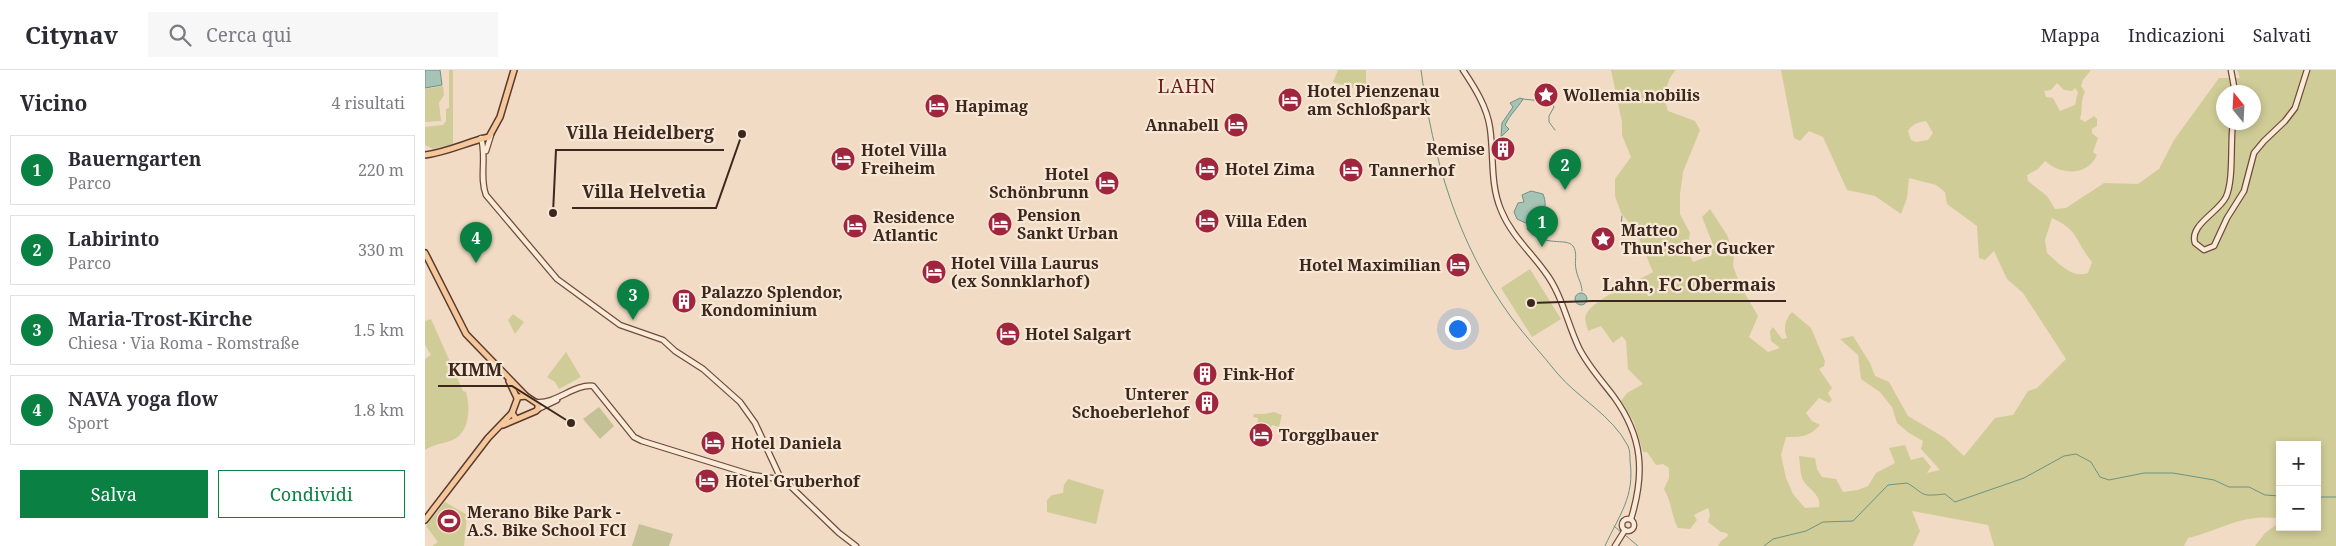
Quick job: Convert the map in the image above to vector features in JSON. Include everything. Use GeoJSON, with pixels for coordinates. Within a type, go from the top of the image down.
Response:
{"type":"FeatureCollection","features":[{"type":"Feature","properties":{"kind":"main road"},"geometry":{"type":"LineString","coordinates":[[1463,70],[1479,95],[1490,127],[1496,198],[1506,222],[1553,284],[1582,353],[1624,412],[1634,435],[1638,450],[1640,475],[1637,501],[1631,519]]}},
{"type":"Feature","properties":{"kind":"main road"},"geometry":{"type":"LineString","coordinates":[[2231,70],[2234,85]]}},
{"type":"Feature","properties":{"kind":"main road"},"geometry":{"type":"LineString","coordinates":[[2232,130],[2228,191],[2220,206],[2196,229],[2194,235],[2195,243],[2204,250],[2214,246],[2227,218],[2241,197],[2254,153],[2295,108],[2307,70]]}},
{"type":"Feature","properties":{"kind":"main road"},"geometry":{"type":"LineString","coordinates":[[484,157],[509,93],[514,72]]}},
{"type":"Feature","properties":{"kind":"main road"},"geometry":{"type":"LineString","coordinates":[[425,154],[442,152],[489,137],[492,133]]}},
{"type":"Feature","properties":{"kind":"main road"},"geometry":{"type":"LineString","coordinates":[[481,138],[484,157],[483,184],[486,195],[553,274],[569,289],[620,325],[663,340],[675,351],[703,369],[740,402],[755,423],[781,479]]}},
{"type":"Feature","properties":{"kind":"main road"},"geometry":{"type":"LineString","coordinates":[[425,253],[461,328],[526,396],[536,402],[547,402],[582,387],[593,386],[634,437],[752,475],[786,481],[838,532],[856,546]]}},
{"type":"Feature","properties":{"kind":"main road"},"geometry":{"type":"LineString","coordinates":[[425,520],[488,438],[512,413],[517,398],[508,378]]}},
{"type":"Feature","properties":{"kind":"main road"},"geometry":{"type":"LineString","coordinates":[[517,398],[526,396]]}},
{"type":"Feature","properties":{"kind":"main road"},"geometry":{"type":"LineString","coordinates":[[499,427],[552,404],[562,397]]}},
{"type":"Feature","properties":{"kind":"main road"},"geometry":{"type":"LineString","coordinates":[[536,402],[539,409]]}},
{"type":"Feature","properties":{"kind":"main road"},"geometry":{"type":"LineString","coordinates":[[512,413],[516,419]]}},
{"type":"Feature","properties":{"kind":"main road"},"geometry":{"type":"LineString","coordinates":[[1615,546],[1624,533],[1634,528],[1635,524],[1631,519]]}},
{"type":"Feature","properties":{"kind":"main road"},"geometry":{"type":"LineString","coordinates":[[1624,533],[1623,521],[1631,519]]}},
{"type":"Feature","properties":{"kind":"shaded area"},"geometry":{"type":"Polygon","coordinates":[[[425,70],[440,70],[442,85],[425,88],[425,70]]]}},
{"type":"Feature","properties":{"kind":"shaded area"},"geometry":{"type":"Polygon","coordinates":[[[449,70],[453,70],[453,144],[433,149],[425,145],[425,127],[443,125],[446,121],[446,109],[449,108],[449,70]]]}},
{"type":"Feature","properties":{"kind":"shaded area"},"geometry":{"type":"Polygon","coordinates":[[[1338,70],[1366,70],[1366,85],[1354,85],[1353,88],[1333,82],[1338,70]]]}},
{"type":"Feature","properties":{"kind":"shaded area"},"geometry":{"type":"Polygon","coordinates":[[[1611,70],[1676,70],[1666,89],[1666,106],[1668,111],[1695,121],[1700,130],[1683,172],[1680,194],[1680,214],[1690,233],[1687,249],[1693,262],[1712,255],[1712,242],[1702,217],[1710,209],[1727,235],[1734,255],[1733,266],[1741,287],[1758,316],[1749,337],[1768,352],[1780,348],[1771,341],[1770,331],[1773,327],[1782,339],[1787,338],[1785,324],[1792,312],[1811,328],[1825,361],[1824,366],[1819,369],[1832,388],[1828,393],[1832,400],[1829,403],[1819,398],[1806,413],[1812,421],[1820,425],[1805,436],[1786,437],[1781,455],[1786,478],[1793,494],[1805,508],[1819,507],[1817,496],[1802,478],[1799,456],[1815,458],[1817,469],[1822,477],[1836,479],[1843,492],[1858,490],[1868,486],[1876,473],[1895,463],[1889,448],[1905,445],[1911,460],[1923,457],[1931,467],[1927,473],[1940,470],[1921,449],[1923,441],[1897,423],[1892,407],[1880,392],[1861,379],[1858,355],[1840,339],[1853,336],[1870,363],[1875,376],[1889,382],[1908,416],[1945,438],[1964,456],[1995,418],[2013,415],[2028,391],[2037,388],[2066,359],[2023,293],[2007,279],[1994,251],[1985,260],[1979,258],[1977,226],[1947,204],[1945,192],[1936,185],[1909,178],[1907,198],[1901,214],[1875,196],[1847,190],[1823,137],[1809,131],[1800,141],[1794,138],[1781,70],[2091,70],[2081,86],[2085,92],[2080,119],[2085,122],[2094,116],[2097,119],[2097,126],[2092,129],[2092,133],[2098,138],[2093,152],[2097,155],[2093,162],[2080,170],[2066,171],[2051,166],[2045,161],[2038,169],[2027,175],[2028,181],[2047,196],[2055,209],[2066,208],[2104,183],[2138,184],[2159,169],[2174,140],[2219,78],[2240,78],[2237,70],[2336,70],[2336,546],[2255,546],[2265,533],[2276,525],[2276,531],[2321,531],[2321,441],[2276,441],[2276,518],[2238,521],[2188,538],[2184,546],[1994,546],[1988,525],[1912,511],[1920,531],[1913,546],[1718,546],[1728,536],[1727,533],[1721,532],[1708,522],[1710,515],[1708,508],[1694,515],[1697,520],[1690,529],[1678,528],[1664,489],[1669,478],[1669,468],[1663,464],[1656,465],[1647,452],[1643,452],[1634,422],[1621,401],[1627,393],[1643,384],[1628,369],[1626,341],[1622,336],[1613,343],[1601,326],[1588,331],[1585,317],[1598,302],[1653,272],[1636,231],[1621,213],[1615,196],[1615,179],[1631,157],[1622,135],[1622,122],[1611,70]],[[2057,83],[2051,90],[2044,91],[2046,97],[2053,98],[2060,111],[2075,105],[2078,92],[2075,88],[2072,91],[2064,90],[2057,83]],[[1926,121],[1914,125],[1908,131],[1911,140],[1916,142],[1928,140],[1933,133],[1926,121]],[[2052,218],[2045,240],[2047,253],[2071,272],[2076,274],[2088,273],[2092,262],[2076,237],[2068,227],[2052,218]]]}},
{"type":"Feature","properties":{"kind":"shaded area"},"geometry":{"type":"Polygon","coordinates":[[[443,86],[444,95],[439,103],[441,121],[425,122],[425,89],[443,86]]]}},
{"type":"Feature","properties":{"kind":"shaded area"},"geometry":{"type":"Polygon","coordinates":[[[1520,98],[1523,99],[1505,125],[1509,129],[1501,137],[1502,123],[1513,107],[1510,103],[1520,98]]]}},
{"type":"Feature","properties":{"kind":"shaded area"},"geometry":{"type":"Polygon","coordinates":[[[1531,191],[1543,194],[1545,205],[1542,216],[1537,217],[1530,225],[1517,219],[1514,212],[1518,203],[1524,202],[1522,195],[1531,191]]]}},
{"type":"Feature","properties":{"kind":"shaded area"},"geometry":{"type":"Polygon","coordinates":[[[1530,269],[1561,319],[1532,337],[1501,288],[1530,269]]]}},
{"type":"Feature","properties":{"kind":"shaded area"},"geometry":{"type":"Polygon","coordinates":[[[1579,293],[1583,293],[1587,299],[1583,305],[1579,305],[1575,301],[1575,297],[1579,293]]]}},
{"type":"Feature","properties":{"kind":"shaded area"},"geometry":{"type":"Polygon","coordinates":[[[513,314],[524,322],[515,334],[508,320],[513,314]]]}},
{"type":"Feature","properties":{"kind":"shaded area"},"geometry":{"type":"Polygon","coordinates":[[[431,319],[463,391],[466,392],[468,414],[464,428],[455,439],[425,450],[425,359],[431,355],[425,345],[425,321],[431,319]]]}},
{"type":"Feature","properties":{"kind":"shaded area"},"geometry":{"type":"Polygon","coordinates":[[[566,352],[581,377],[559,389],[555,382],[547,377],[566,352]]]}},
{"type":"Feature","properties":{"kind":"shaded area"},"geometry":{"type":"Polygon","coordinates":[[[599,407],[614,426],[600,439],[583,419],[599,407]]]}},
{"type":"Feature","properties":{"kind":"shaded area"},"geometry":{"type":"Polygon","coordinates":[[[1274,412],[1282,415],[1279,427],[1272,425],[1271,428],[1265,425],[1257,428],[1258,418],[1253,417],[1254,414],[1274,412]]]}},
{"type":"Feature","properties":{"kind":"shaded area"},"geometry":{"type":"Polygon","coordinates":[[[1068,479],[1104,490],[1096,524],[1047,512],[1047,500],[1052,495],[1063,493],[1064,485],[1068,479]]]}},
{"type":"Feature","properties":{"kind":"shaded area","name":"Merano Bike Park - A.S. Bike School FCI"},"geometry":{"type":"Polygon","coordinates":[[[445,502],[467,515],[464,546],[432,546],[438,542],[426,526],[445,502]]]}},
{"type":"Feature","properties":{"kind":"shaded area"},"geometry":{"type":"Polygon","coordinates":[[[639,524],[673,534],[669,546],[632,546],[639,524]]]}},
{"type":"Feature","properties":{"kind":"waterway"},"geometry":{"type":"LineString","coordinates":[[1421,70],[1426,103],[1441,168],[1450,199],[1476,260],[1492,289],[1522,331],[1557,373],[1613,425],[1629,448],[1631,474],[1628,496],[1605,546]]}},
{"type":"Feature","properties":{"kind":"waterway"},"geometry":{"type":"LineString","coordinates":[[1523,99],[1551,102],[1554,107],[1549,116],[1549,122],[1555,130]]}},
{"type":"Feature","properties":{"kind":"waterway"},"geometry":{"type":"LineString","coordinates":[[1622,216],[1621,226],[1625,230]]}},
{"type":"Feature","properties":{"kind":"waterway"},"geometry":{"type":"LineString","coordinates":[[1528,225],[1527,229],[1533,235],[1547,240],[1570,243],[1573,246],[1582,291]]}},
{"type":"Feature","properties":{"kind":"waterway"},"geometry":{"type":"LineString","coordinates":[[1764,546],[1773,539],[1806,531],[1823,522],[1853,521],[1888,485],[1907,483],[1923,494],[1945,494],[1955,502],[2024,478],[2064,456],[2076,454],[2091,462],[2100,477],[2109,480],[2144,473],[2173,473],[2214,480],[2229,487],[2249,487],[2265,495],[2276,496]]}},
{"type":"Feature","properties":{"kind":"waterway"},"geometry":{"type":"LineString","coordinates":[[2321,497],[2336,497]]}},
{"type":"Feature","properties":{"kind":"waterway"},"geometry":{"type":"LineString","coordinates":[[1614,526],[1622,533]]}},
{"type":"Feature","properties":{"kind":"waterway"},"geometry":{"type":"LineString","coordinates":[[1625,535],[1638,546]]}},
{"type":"Feature","properties":{"kind":"place","name":"Wollemia nobilis"},"geometry":{"type":"Point","coordinates":[1546,95]}},
{"type":"Feature","properties":{"kind":"place","name":"Hotel Pienzenau am Schloßpark"},"geometry":{"type":"Point","coordinates":[1290,100]}},
{"type":"Feature","properties":{"kind":"place","name":"Hapimag"},"geometry":{"type":"Point","coordinates":[937,106]}},
{"type":"Feature","properties":{"kind":"place","name":"Annabell"},"geometry":{"type":"Point","coordinates":[1236,125]}},
{"type":"Feature","properties":{"kind":"place","name":"Villa Helvetia"},"geometry":{"type":"Point","coordinates":[742,134]}},
{"type":"Feature","properties":{"kind":"place","name":"Remise"},"geometry":{"type":"Point","coordinates":[1503,149]}},
{"type":"Feature","properties":{"kind":"place","name":"Hotel Villa Freiheim"},"geometry":{"type":"Point","coordinates":[843,159]}},
{"type":"Feature","properties":{"kind":"place","name":"Hotel Zima"},"geometry":{"type":"Point","coordinates":[1207,169]}},
{"type":"Feature","properties":{"kind":"place","name":"Tannerhof"},"geometry":{"type":"Point","coordinates":[1351,170]}},
{"type":"Feature","properties":{"kind":"place","name":"Hotel Schönbrunn"},"geometry":{"type":"Point","coordinates":[1107,183]}},
{"type":"Feature","properties":{"kind":"place","name":"Labirinto"},"geometry":{"type":"Point","coordinates":[1565,190]}},
{"type":"Feature","properties":{"kind":"place","name":"Villa Heidelberg"},"geometry":{"type":"Point","coordinates":[553,213]}},
{"type":"Feature","properties":{"kind":"place","name":"Villa Eden"},"geometry":{"type":"Point","coordinates":[1207,221]}},
{"type":"Feature","properties":{"kind":"place","name":"Pension Sankt Urban"},"geometry":{"type":"Point","coordinates":[1000,224]}},
{"type":"Feature","properties":{"kind":"place","name":"Residence Atlantic"},"geometry":{"type":"Point","coordinates":[855,226]}},
{"type":"Feature","properties":{"kind":"place","name":"Matteo Thun'scher Gucker"},"geometry":{"type":"Point","coordinates":[1603,239]}},
{"type":"Feature","properties":{"kind":"place","name":"Bauerngarten"},"geometry":{"type":"Point","coordinates":[1542,247]}},
{"type":"Feature","properties":{"kind":"place","name":"NAVA yoga flow"},"geometry":{"type":"Point","coordinates":[476,263]}},
{"type":"Feature","properties":{"kind":"place","name":"Hotel Maximilian"},"geometry":{"type":"Point","coordinates":[1458,265]}},
{"type":"Feature","properties":{"kind":"place","name":"Hotel Villa Laurus (ex Sonnklarhof)"},"geometry":{"type":"Point","coordinates":[934,272]}},
{"type":"Feature","properties":{"kind":"place","name":"Palazzo Splendor, Kondominium"},"geometry":{"type":"Point","coordinates":[684,301]}},
{"type":"Feature","properties":{"kind":"place","name":"Lahn, FC Obermais"},"geometry":{"type":"Point","coordinates":[1531,303]}},
{"type":"Feature","properties":{"kind":"place","name":"Maria-Trost-Kirche"},"geometry":{"type":"Point","coordinates":[633,320]}},
{"type":"Feature","properties":{"kind":"place","name":"Hotel Salgart"},"geometry":{"type":"Point","coordinates":[1008,334]}},
{"type":"Feature","properties":{"kind":"place","name":"Fink-Hof"},"geometry":{"type":"Point","coordinates":[1205,374]}},
{"type":"Feature","properties":{"kind":"place","name":"Unterer Schoeberlehof"},"geometry":{"type":"Point","coordinates":[1207,403]}},
{"type":"Feature","properties":{"kind":"place","name":"KIMM"},"geometry":{"type":"Point","coordinates":[571,423]}},
{"type":"Feature","properties":{"kind":"place","name":"Torgglbauer"},"geometry":{"type":"Point","coordinates":[1261,435]}},
{"type":"Feature","properties":{"kind":"place","name":"Hotel Daniela"},"geometry":{"type":"Point","coordinates":[713,443]}},
{"type":"Feature","properties":{"kind":"place","name":"Hotel Gruberhof"},"geometry":{"type":"Point","coordinates":[707,481]}},
{"type":"Feature","properties":{"kind":"place","name":"Merano Bike Park - A.S. Bike School FCI"},"geometry":{"type":"Point","coordinates":[449,521]}},
{"type":"Feature","properties":{"kind":"district","name":"LAHN"},"geometry":{"type":"Point","coordinates":[1187,86]}}]}
